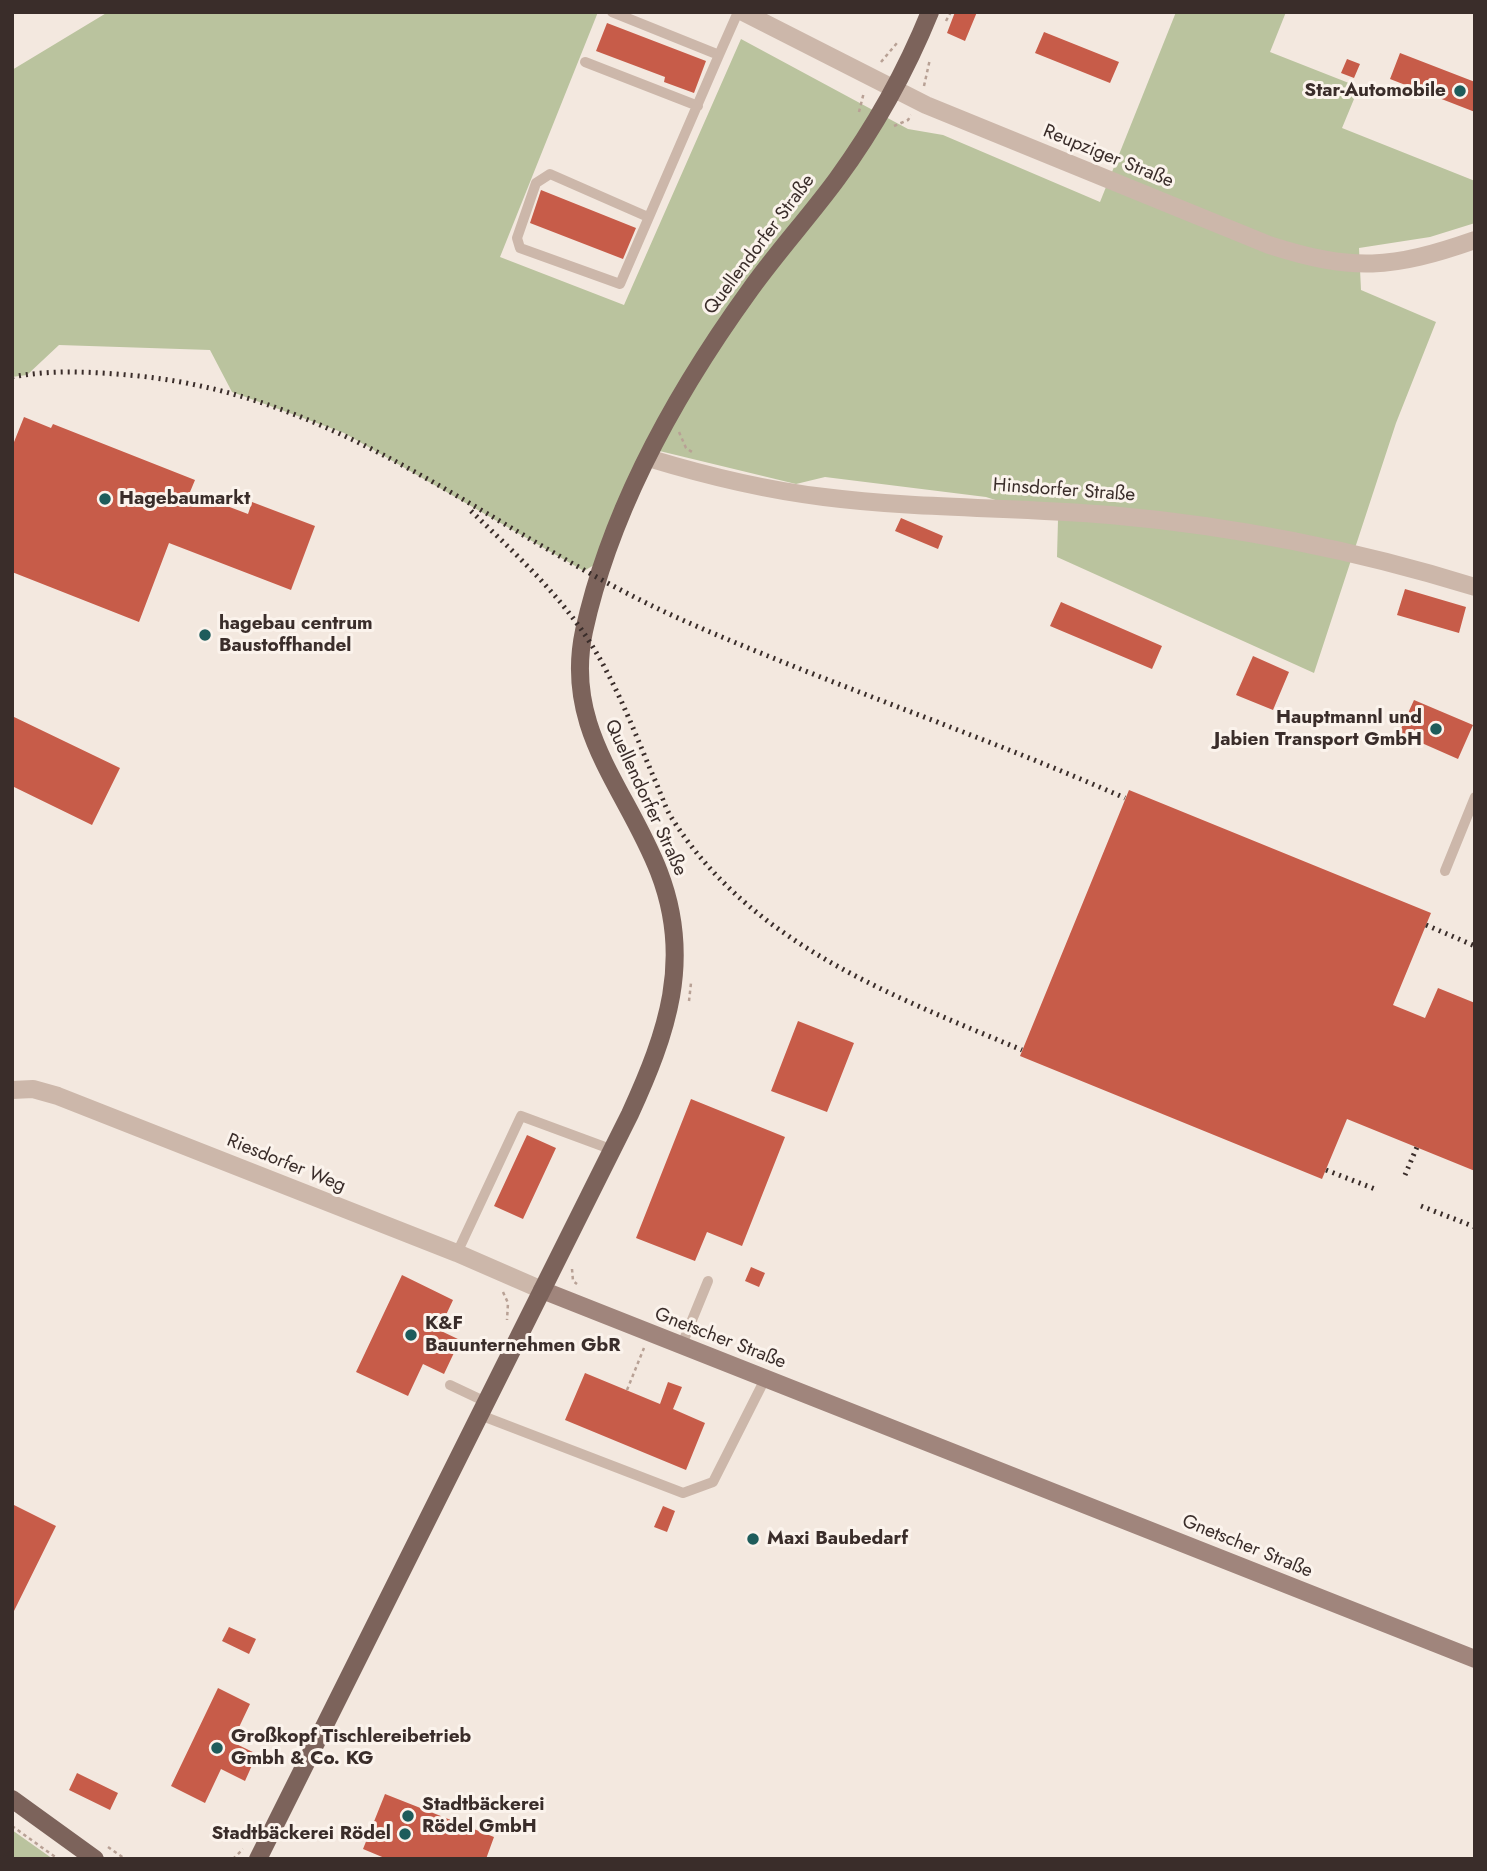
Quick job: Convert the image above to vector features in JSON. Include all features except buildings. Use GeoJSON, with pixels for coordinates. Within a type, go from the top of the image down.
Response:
{"type":"FeatureCollection","features":[{"type":"Feature","properties":{"kind":"main road","name":"Quellendorfer Straße"},"geometry":{"type":"LineString","coordinates":[[542,1290],[612,1150],[663,1035],[673,992],[675,947],[667,897],[659,872],[591,738],[580,684],[584,630],[599,578],[655,460],[683,391],[720,332],[768,265],[839,177],[893,90],[930,12]]}},
{"type":"Feature","properties":{"kind":"main road","name":"Gnetscher Straße"},"geometry":{"type":"LineString","coordinates":[[542,1290],[1475,1659]]}},
{"type":"Feature","properties":{"kind":"main road"},"geometry":{"type":"LineString","coordinates":[[258,1859],[542,1290]]}},
{"type":"Feature","properties":{"kind":"main road"},"geometry":{"type":"LineString","coordinates":[[12,1800],[95,1859]]}},
{"type":"Feature","properties":{"kind":"street","name":"Reupziger Straße"},"geometry":{"type":"LineString","coordinates":[[740,12],[917,101],[1269,245],[1317,260],[1380,265],[1434,254],[1475,240]]}},
{"type":"Feature","properties":{"kind":"street","name":"Hinsdorfer Straße"},"geometry":{"type":"LineString","coordinates":[[655,460],[827,498],[1055,511],[1222,528],[1363,555],[1475,587]]}},
{"type":"Feature","properties":{"kind":"street","name":"Riesdorfer Weg"},"geometry":{"type":"LineString","coordinates":[[12,1090],[33,1089],[58,1096],[457,1253],[542,1290]]}},
{"type":"Feature","properties":{"kind":"lane"},"geometry":{"type":"LineString","coordinates":[[612,12],[719,55]]}},
{"type":"Feature","properties":{"kind":"lane"},"geometry":{"type":"LineString","coordinates":[[648,217],[550,174],[536,183],[517,238],[520,248],[620,284],[740,12]]}},
{"type":"Feature","properties":{"kind":"lane"},"geometry":{"type":"LineString","coordinates":[[585,62],[698,106]]}},
{"type":"Feature","properties":{"kind":"lane"},"geometry":{"type":"LineString","coordinates":[[1445,871],[1475,797]]}},
{"type":"Feature","properties":{"kind":"lane"},"geometry":{"type":"LineString","coordinates":[[457,1253],[521,1116],[612,1150]]}},
{"type":"Feature","properties":{"kind":"lane"},"geometry":{"type":"LineString","coordinates":[[681,1347],[708,1281]]}},
{"type":"Feature","properties":{"kind":"lane"},"geometry":{"type":"LineString","coordinates":[[450,1385],[483,1408],[683,1493],[713,1482],[765,1379]]}},
{"type":"Feature","properties":{"kind":"path"},"geometry":{"type":"LineString","coordinates":[[942,29],[951,12]]}},
{"type":"Feature","properties":{"kind":"path"},"geometry":{"type":"LineString","coordinates":[[858,121],[861,96],[897,42]]}},
{"type":"Feature","properties":{"kind":"path"},"geometry":{"type":"LineString","coordinates":[[885,134],[894,125],[908,120],[927,79],[933,50]]}},
{"type":"Feature","properties":{"kind":"path"},"geometry":{"type":"LineString","coordinates":[[655,460],[682,422]]}},
{"type":"Feature","properties":{"kind":"path"},"geometry":{"type":"LineString","coordinates":[[688,1005],[691,979]]}},
{"type":"Feature","properties":{"kind":"path"},"geometry":{"type":"LineString","coordinates":[[627,1390],[650,1334]]}},
{"type":"Feature","properties":{"kind":"path"},"geometry":{"type":"LineString","coordinates":[[12,1826],[58,1859]]}},
{"type":"Feature","properties":{"kind":"green space"},"geometry":{"type":"Polygon","coordinates":[[[108,12],[598,12],[500,257],[624,305],[741,39],[908,129],[943,135],[1100,202],[1176,12],[1286,12],[1270,52],[1359,87],[1342,128],[1475,181],[1475,223],[1430,237],[1359,248],[1361,290],[1436,322],[1396,423],[1314,673],[1057,557],[1058,520],[986,497],[825,477],[796,484],[643,447],[594,565],[584,571],[344,433],[232,392],[210,350],[59,345],[27,375],[12,377],[12,70],[108,12]]]}},
{"type":"Feature","properties":{"kind":"green space"},"geometry":{"type":"Polygon","coordinates":[[[12,1830],[53,1859],[12,1859],[12,1830]]]}},
{"type":"Feature","properties":{"kind":"railway"},"geometry":{"type":"LineString","coordinates":[[12,377],[59,372],[139,376],[217,390],[289,412],[357,442],[422,476],[617,588],[687,622],[1125,798]]}},
{"type":"Feature","properties":{"kind":"railway"},"geometry":{"type":"LineString","coordinates":[[471,511],[546,586],[579,626],[614,685],[671,817],[704,861],[741,899],[783,932],[874,986],[1022,1050]]}},
{"type":"Feature","properties":{"kind":"railway"},"geometry":{"type":"LineString","coordinates":[[1426,925],[1475,946]]}},
{"type":"Feature","properties":{"kind":"railway"},"geometry":{"type":"LineString","coordinates":[[1405,1175],[1417,1147]]}},
{"type":"Feature","properties":{"kind":"railway"},"geometry":{"type":"LineString","coordinates":[[1326,1170],[1375,1189]]}},
{"type":"Feature","properties":{"kind":"railway"},"geometry":{"type":"LineString","coordinates":[[1421,1206],[1475,1227]]}},
{"type":"Feature","properties":{"kind":"place","name":"Star-Automobile"},"geometry":{"type":"Point","coordinates":[1460,91]}},
{"type":"Feature","properties":{"kind":"place","name":"Hagebaumarkt"},"geometry":{"type":"Point","coordinates":[105,499]}},
{"type":"Feature","properties":{"kind":"place","name":"hagebau centrum Baustoffhandel"},"geometry":{"type":"Point","coordinates":[205,635]}},
{"type":"Feature","properties":{"kind":"place","name":"Hauptmannl und Jabien Transport GmbH"},"geometry":{"type":"Point","coordinates":[1436,729]}},
{"type":"Feature","properties":{"kind":"place","name":"K&F Bauunternehmen GbR"},"geometry":{"type":"Point","coordinates":[411,1335]}},
{"type":"Feature","properties":{"kind":"place","name":"Maxi Baubedarf"},"geometry":{"type":"Point","coordinates":[753,1539]}},
{"type":"Feature","properties":{"kind":"place","name":"Großkopf Tischlereibetrieb Gmbh & Co. KG"},"geometry":{"type":"Point","coordinates":[217,1748]}},
{"type":"Feature","properties":{"kind":"place","name":"Stadtbäckerei Rödel GmbH"},"geometry":{"type":"Point","coordinates":[408,1816]}},
{"type":"Feature","properties":{"kind":"place","name":"Stadtbäckerei Rödel"},"geometry":{"type":"Point","coordinates":[405,1834]}}]}
